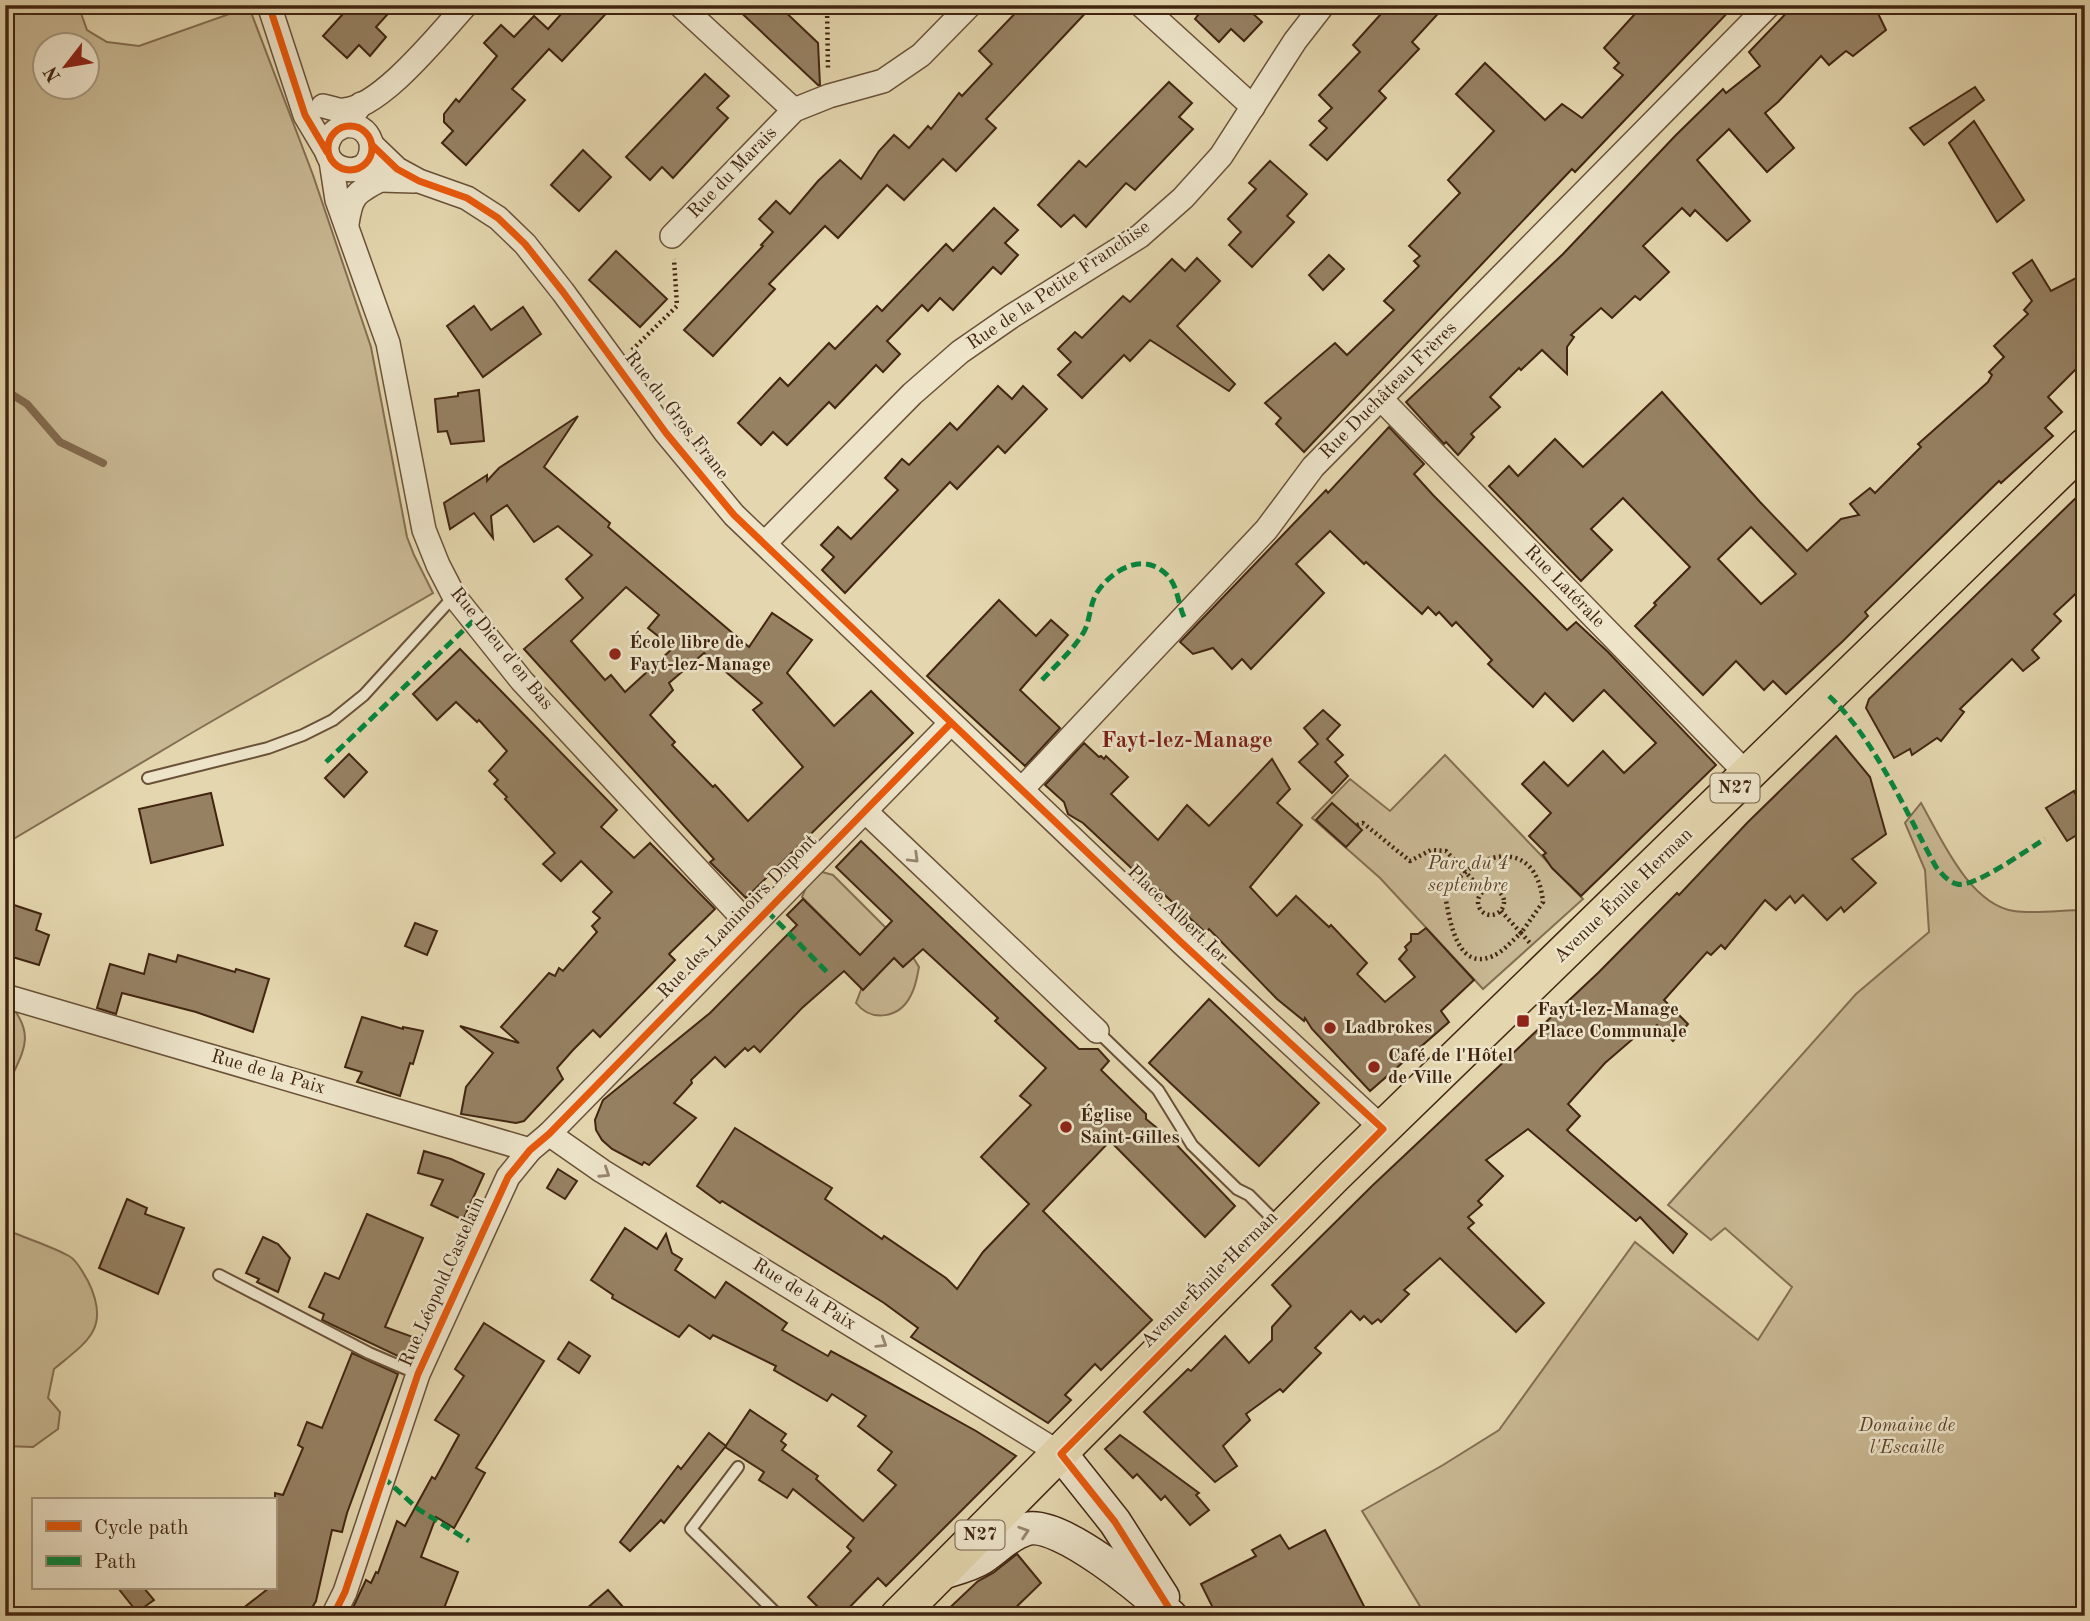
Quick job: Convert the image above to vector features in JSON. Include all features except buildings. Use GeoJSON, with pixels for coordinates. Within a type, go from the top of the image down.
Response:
{"type":"FeatureCollection","features":[{"type":"Feature","properties":{"kind":"main road","name":"Avenue Émile Herman"},"geometry":{"type":"LineString","coordinates":[[898,1616],[1383,1129],[2085,446]]}},
{"type":"Feature","properties":{"kind":"street"},"geometry":{"type":"LineString","coordinates":[[270,5],[305,115],[329,156],[342,169],[356,169],[366,163],[372,151],[371,142],[387,89]]}},
{"type":"Feature","properties":{"kind":"street"},"geometry":{"type":"LineString","coordinates":[[323,106],[344,110],[387,89],[466,5]]}},
{"type":"Feature","properties":{"kind":"street"},"geometry":{"type":"LineString","coordinates":[[680,5],[794,110],[829,96],[883,81],[921,55],[970,5]]}},
{"type":"Feature","properties":{"kind":"street"},"geometry":{"type":"LineString","coordinates":[[1142,5],[1253,107]]}},
{"type":"Feature","properties":{"kind":"street","name":"Rue de la Petite Franchise"},"geometry":{"type":"LineString","coordinates":[[765,543],[912,394],[960,352],[1140,236],[1182,198],[1222,156],[1295,41],[1323,5]]}},
{"type":"Feature","properties":{"kind":"street","name":"Rue Duchâteau Frères"},"geometry":{"type":"LineString","coordinates":[[1022,789],[1266,530],[1313,467],[1769,5]]}},
{"type":"Feature","properties":{"kind":"street"},"geometry":{"type":"LineString","coordinates":[[295,81],[343,126]]}},
{"type":"Feature","properties":{"kind":"street"},"geometry":{"type":"LineString","coordinates":[[347,224],[337,200],[329,156],[330,137],[361,104]]}},
{"type":"Feature","properties":{"kind":"street","name":"Rue du Marais"},"geometry":{"type":"LineString","coordinates":[[672,236],[794,110]]}},
{"type":"Feature","properties":{"kind":"street"},"geometry":{"type":"LineString","coordinates":[[343,126],[351,125],[363,129],[371,142]]}},
{"type":"Feature","properties":{"kind":"street","name":"Rue du Gros Frane"},"geometry":{"type":"LineString","coordinates":[[371,142],[397,169],[419,181],[467,198],[498,218],[533,253],[666,433],[734,515],[951,723]]}},
{"type":"Feature","properties":{"kind":"street","name":"Rue du Gros Frane"},"geometry":{"type":"LineString","coordinates":[[356,169],[380,180],[419,181]]}},
{"type":"Feature","properties":{"kind":"street"},"geometry":{"type":"LineString","coordinates":[[347,224],[351,201],[360,190],[380,180]]}},
{"type":"Feature","properties":{"kind":"street","name":"Rue Dieu d'en Bas"},"geometry":{"type":"LineString","coordinates":[[347,224],[388,343],[424,530],[454,596],[523,681],[751,927]]}},
{"type":"Feature","properties":{"kind":"street","name":"Rue Latérale"},"geometry":{"type":"LineString","coordinates":[[1381,399],[1748,775]]}},
{"type":"Feature","properties":{"kind":"street","name":"Place Albert Ier"},"geometry":{"type":"LineString","coordinates":[[951,723],[1183,944],[1383,1129]]}},
{"type":"Feature","properties":{"kind":"street","name":"Rue des Laminoirs Dupont"},"geometry":{"type":"LineString","coordinates":[[549,1134],[951,723]]}},
{"type":"Feature","properties":{"kind":"street"},"geometry":{"type":"LineString","coordinates":[[864,811],[1097,1031]]}},
{"type":"Feature","properties":{"kind":"street","name":"Rue de la Paix"},"geometry":{"type":"LineString","coordinates":[[5,996],[530,1150]]}},
{"type":"Feature","properties":{"kind":"street","name":"Rue Léopold Castelain"},"geometry":{"type":"LineString","coordinates":[[332,1616],[345,1592],[418,1374],[508,1177],[530,1150],[549,1134]]}},
{"type":"Feature","properties":{"kind":"street","name":"Rue de la Paix"},"geometry":{"type":"LineString","coordinates":[[549,1134],[602,1171],[1061,1454]]}},
{"type":"Feature","properties":{"kind":"street"},"geometry":{"type":"LineString","coordinates":[[1061,1454],[1115,1522],[1172,1616]]}},
{"type":"Feature","properties":{"kind":"street"},"geometry":{"type":"LineString","coordinates":[[942,1573],[980,1559],[1010,1537],[1027,1529],[1040,1528],[1078,1546],[1133,1581],[1172,1616]]}},
{"type":"Feature","properties":{"kind":"lane"},"geometry":{"type":"LineString","coordinates":[[148,778],[268,748],[333,720],[364,695],[454,596]]}},
{"type":"Feature","properties":{"kind":"lane"},"geometry":{"type":"LineString","coordinates":[[1097,1031],[1158,1090],[1192,1145],[1237,1189],[1249,1195],[1283,1228]]}},
{"type":"Feature","properties":{"kind":"lane"},"geometry":{"type":"LineString","coordinates":[[219,1275],[369,1353],[418,1374]]}},
{"type":"Feature","properties":{"kind":"lane"},"geometry":{"type":"LineString","coordinates":[[738,1467],[691,1529],[779,1616]]}},
{"type":"Feature","properties":{"kind":"path"},"geometry":{"type":"LineString","coordinates":[[827,5],[829,96]]}},
{"type":"Feature","properties":{"kind":"path"},"geometry":{"type":"LineString","coordinates":[[617,366],[677,306],[672,236]]}},
{"type":"Feature","properties":{"kind":"path"},"geometry":{"type":"LineString","coordinates":[[1357,825],[1363,823],[1410,861],[1431,850],[1446,851],[1483,891]]}},
{"type":"Feature","properties":{"kind":"path"},"geometry":{"type":"LineString","coordinates":[[1507,856],[1527,864],[1535,873],[1541,887],[1543,902],[1521,933],[1500,952],[1489,957],[1477,959],[1465,954],[1450,923],[1445,895],[1456,878],[1486,858],[1507,856]]}},
{"type":"Feature","properties":{"kind":"path"},"geometry":{"type":"LineString","coordinates":[[1494,888],[1502,894],[1504,902],[1501,911],[1493,915],[1482,912],[1477,900],[1483,891],[1494,888]]}},
{"type":"Feature","properties":{"kind":"path"},"geometry":{"type":"LineString","coordinates":[[1501,911],[1552,967]]}},
{"type":"Feature","properties":{"kind":"green space"},"geometry":{"type":"Polygon","coordinates":[[[5,5],[78,5],[87,30],[90,32],[32,32],[32,102],[102,102],[102,39],[139,46],[249,7],[313,175],[371,347],[407,537],[433,593],[5,844],[5,5]]]}},
{"type":"Feature","properties":{"kind":"green space","name":"Parc du 4 septembre"},"geometry":{"type":"Polygon","coordinates":[[[1445,755],[1583,899],[1483,989],[1380,878],[1312,818],[1350,779],[1390,811],[1445,755]]]}},
{"type":"Feature","properties":{"kind":"green space","name":"Domaine de l'Escaille"},"geometry":{"type":"Polygon","coordinates":[[[1921,803],[1958,867],[1983,896],[1998,906],[2022,912],[2085,910],[2085,1616],[1426,1616],[1362,1511],[1499,1430],[1635,1242],[1758,1340],[1792,1287],[1725,1228],[1711,1240],[1668,1205],[1856,994],[1929,932],[1925,870],[1905,823],[1921,803]]]}},
{"type":"Feature","properties":{"kind":"green space"},"geometry":{"type":"Polygon","coordinates":[[[822,872],[833,875],[909,951],[919,967],[911,995],[900,1009],[893,1013],[870,1013],[856,1003],[862,987],[877,972],[802,897],[807,885],[822,872]]]}},
{"type":"Feature","properties":{"kind":"green space"},"geometry":{"type":"Polygon","coordinates":[[[5,998],[22,1023],[25,1043],[5,1091],[5,998]]]}},
{"type":"Feature","properties":{"kind":"green space"},"geometry":{"type":"Polygon","coordinates":[[[9,1231],[72,1258],[88,1281],[95,1297],[97,1311],[96,1322],[86,1341],[54,1369],[48,1398],[60,1412],[58,1429],[33,1447],[5,1446],[5,1233],[9,1231]]]}},
{"type":"Feature","properties":{"kind":"waterway"},"geometry":{"type":"LineString","coordinates":[[5,390],[27,404],[60,442],[103,463]]}},
{"type":"Feature","properties":{"kind":"marked path"},"geometry":{"type":"LineString","coordinates":[[1042,680],[1082,635],[1094,599],[1102,585],[1129,566],[1149,564],[1168,576],[1174,585],[1184,617]]}},
{"type":"Feature","properties":{"kind":"marked path"},"geometry":{"type":"LineString","coordinates":[[326,762],[473,621]]}},
{"type":"Feature","properties":{"kind":"marked path"},"geometry":{"type":"LineString","coordinates":[[1829,696],[1875,754],[1936,867],[1951,881],[1965,884],[1975,880],[2045,839]]}},
{"type":"Feature","properties":{"kind":"marked path"},"geometry":{"type":"LineString","coordinates":[[767,911],[827,972]]}},
{"type":"Feature","properties":{"kind":"marked path"},"geometry":{"type":"LineString","coordinates":[[383,1477],[418,1509],[469,1541]]}},
{"type":"Feature","properties":{"kind":"cycle path"},"geometry":{"type":"LineString","coordinates":[[269,5],[305,115],[327,152]]}},
{"type":"Feature","properties":{"kind":"cycle path"},"geometry":{"type":"LineString","coordinates":[[350,126],[359,127],[366,132],[371,139],[372,148],[371,157],[366,164],[359,169],[350,170],[341,169],[334,164],[329,157],[328,148],[329,139],[334,132],[341,127],[350,126]]}},
{"type":"Feature","properties":{"kind":"cycle path"},"geometry":{"type":"LineString","coordinates":[[372,145],[397,169],[419,181],[467,198],[498,218],[525,244],[666,433],[734,515],[1183,944],[1383,1129],[1061,1454],[1115,1522],[1174,1616]]}},
{"type":"Feature","properties":{"kind":"cycle path"},"geometry":{"type":"LineString","coordinates":[[333,1616],[345,1592],[418,1374],[508,1177],[530,1150],[549,1134],[951,723]]}},
{"type":"Feature","properties":{"kind":"place","name":"École libre de Fayt-lez-Manage"},"geometry":{"type":"Point","coordinates":[615,654]}},
{"type":"Feature","properties":{"kind":"place","name":"Fayt-lez-Manage Place Communale"},"geometry":{"type":"Point","coordinates":[1523,1021]}},
{"type":"Feature","properties":{"kind":"place","name":"Ladbrokes"},"geometry":{"type":"Point","coordinates":[1330,1028]}},
{"type":"Feature","properties":{"kind":"place","name":"Café de l'Hôtel de Ville"},"geometry":{"type":"Point","coordinates":[1374,1067]}},
{"type":"Feature","properties":{"kind":"place","name":"Église Saint-Gilles"},"geometry":{"type":"Point","coordinates":[1066,1127]}},
{"type":"Feature","properties":{"kind":"district","name":"Fayt-lez-Manage"},"geometry":{"type":"Point","coordinates":[1187,740]}}]}
